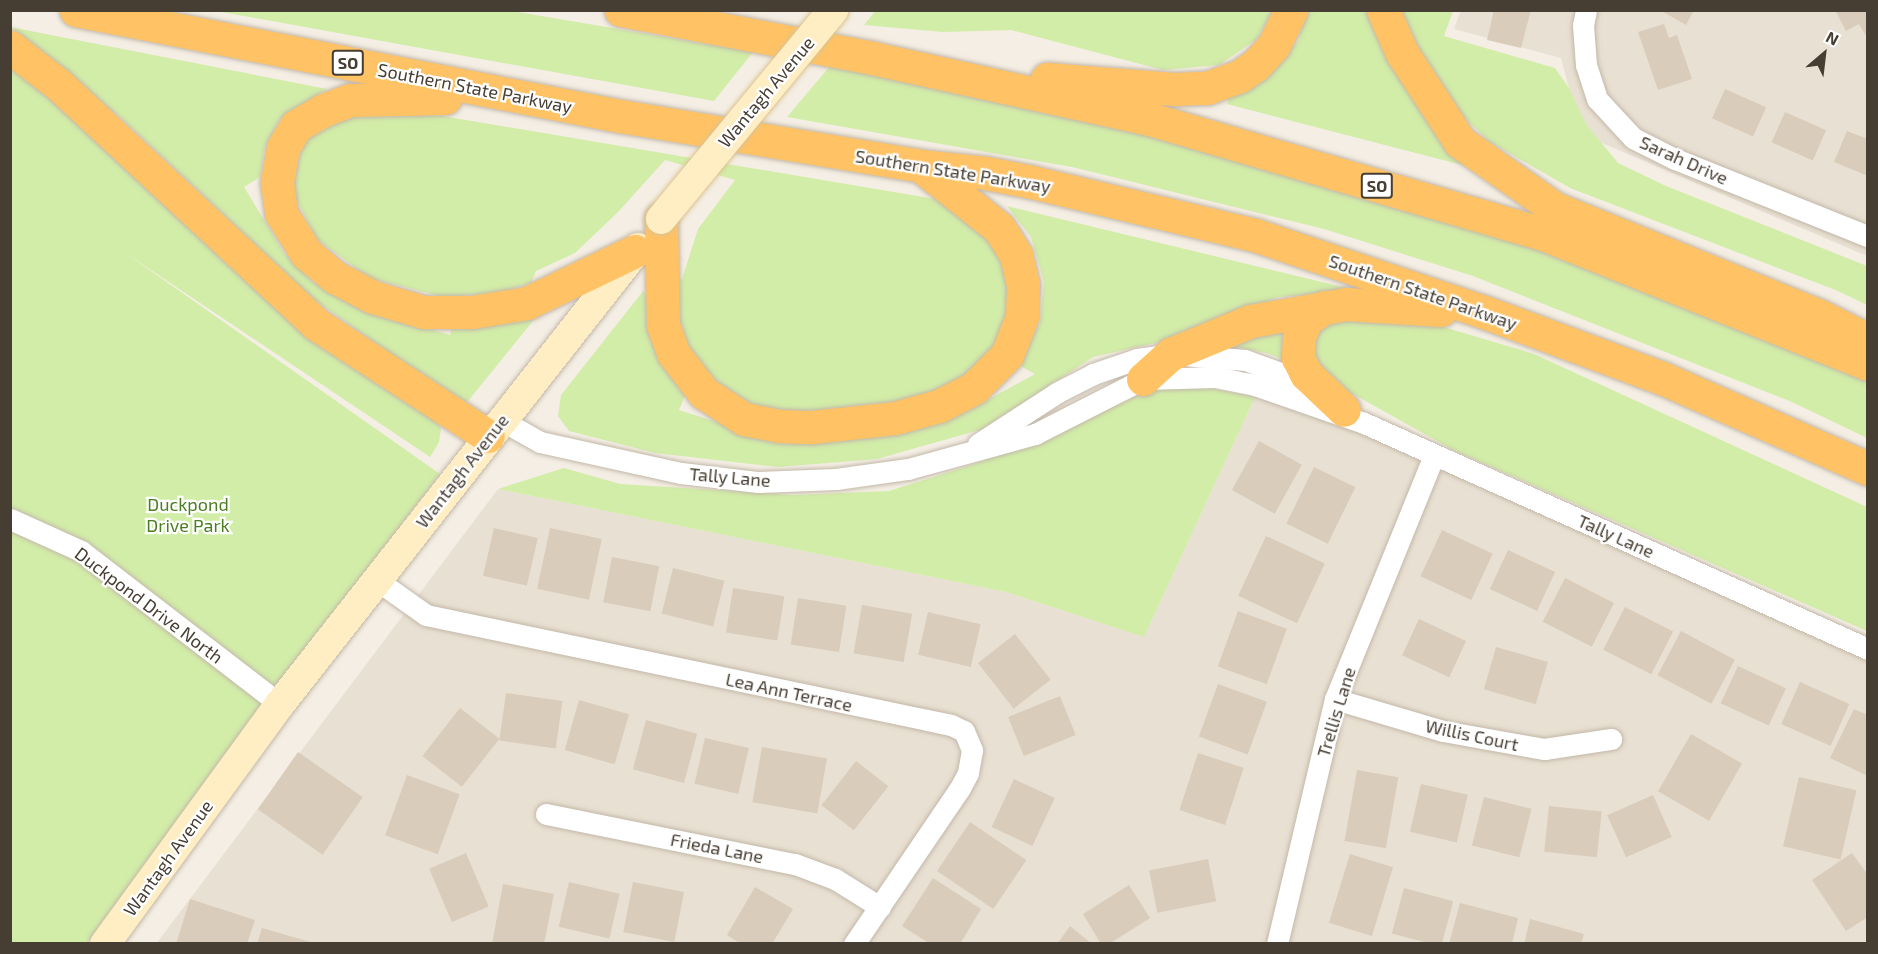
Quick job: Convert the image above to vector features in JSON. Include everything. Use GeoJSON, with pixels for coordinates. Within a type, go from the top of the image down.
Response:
{"type":"FeatureCollection","features":[{"type":"Feature","properties":{"kind":"highway","name":"Southern State Parkway"},"geometry":{"type":"LineString","coordinates":[[76,10],[620,116],[921,166],[986,173],[1255,235],[1487,314],[1662,378],[1868,469]]}},
{"type":"Feature","properties":{"kind":"highway","name":"SO"},"geometry":{"type":"LineString","coordinates":[[621,10],[872,58],[1150,119],[1541,233],[1868,363]]}},
{"type":"Feature","properties":{"kind":"highway"},"geometry":{"type":"LineString","coordinates":[[675,10],[745,35]]}},
{"type":"Feature","properties":{"kind":"highway"},"geometry":{"type":"LineString","coordinates":[[872,58],[1035,78],[1174,89],[1207,88],[1240,76],[1256,65],[1274,45],[1291,10]]}},
{"type":"Feature","properties":{"kind":"highway"},"geometry":{"type":"LineString","coordinates":[[1383,10],[1402,53],[1460,142],[1554,208],[1820,316],[1868,340]]}},
{"type":"Feature","properties":{"kind":"highway"},"geometry":{"type":"LineString","coordinates":[[10,47],[59,85],[316,324],[495,428]]}},
{"type":"Feature","properties":{"kind":"highway"},"geometry":{"type":"LineString","coordinates":[[620,116],[430,96],[350,100],[322,111],[296,126],[283,148],[277,183],[282,213],[306,253],[335,277],[373,297],[424,312],[472,312],[527,303],[635,251]]}},
{"type":"Feature","properties":{"kind":"highway"},"geometry":{"type":"LineString","coordinates":[[661,219],[663,325],[673,353],[704,393],[744,419],[779,426],[812,427],[895,418],[939,406],[974,388],[1006,355],[1022,317],[1023,285],[1016,255],[999,228],[921,166]]}},
{"type":"Feature","properties":{"kind":"highway"},"geometry":{"type":"LineString","coordinates":[[1143,379],[1171,354],[1251,321],[1346,304],[1487,314]]}},
{"type":"Feature","properties":{"kind":"highway"},"geometry":{"type":"LineString","coordinates":[[1325,308],[1306,320],[1299,337],[1298,358],[1305,374],[1354,416]]}},
{"type":"Feature","properties":{"kind":"main road","name":"Wantagh Avenue"},"geometry":{"type":"LineString","coordinates":[[105,944],[280,704],[495,428],[635,251],[833,10]]}},
{"type":"Feature","properties":{"kind":"street","name":"Sarah Drive"},"geometry":{"type":"LineString","coordinates":[[1586,10],[1583,25],[1586,66],[1596,99],[1633,138],[1675,159],[1868,236]]}},
{"type":"Feature","properties":{"kind":"street","name":"Tally Lane"},"geometry":{"type":"LineString","coordinates":[[964,454],[1058,392],[1093,374],[1137,359],[1171,354],[1245,360],[1286,375],[1354,416],[1434,455],[1868,649]]}},
{"type":"Feature","properties":{"kind":"street","name":"Tally Lane"},"geometry":{"type":"LineString","coordinates":[[495,428],[540,442],[681,473],[758,482],[846,478],[908,469],[1035,434],[1143,379],[1215,377],[1255,385],[1354,416]]}},
{"type":"Feature","properties":{"kind":"street","name":"Trellis Lane"},"geometry":{"type":"LineString","coordinates":[[1276,944],[1335,699],[1434,455]]}},
{"type":"Feature","properties":{"kind":"street","name":"Duckpond Drive North"},"geometry":{"type":"LineString","coordinates":[[10,519],[81,551],[280,704]]}},
{"type":"Feature","properties":{"kind":"street","name":"Lea Ann Terrace"},"geometry":{"type":"LineString","coordinates":[[378,581],[426,615],[951,725],[964,731],[972,750],[964,780],[854,944]]}},
{"type":"Feature","properties":{"kind":"street","name":"Willis Court"},"geometry":{"type":"LineString","coordinates":[[1335,699],[1443,731],[1544,749],[1611,740]]}},
{"type":"Feature","properties":{"kind":"street","name":"Frieda Lane"},"geometry":{"type":"LineString","coordinates":[[546,814],[795,864],[834,879],[880,907]]}},
{"type":"Feature","properties":{"kind":"shaded area"},"geometry":{"type":"Polygon","coordinates":[[[1461,10],[1867,11],[1867,256],[1581,134],[1561,58],[1454,29],[1461,10]]]}},
{"type":"Feature","properties":{"kind":"shaded area"},"geometry":{"type":"Polygon","coordinates":[[[1255,397],[1360,430],[1867,653],[1867,943],[156,944],[498,489],[1006,592],[1144,637],[1255,397]]]}},
{"type":"Feature","properties":{"kind":"green space"},"geometry":{"type":"Polygon","coordinates":[[[876,10],[1273,11],[1257,39],[1219,65],[1163,70],[1011,30],[943,32],[864,25],[876,10]]]}},
{"type":"Feature","properties":{"kind":"green space"},"geometry":{"type":"Polygon","coordinates":[[[216,11],[512,11],[753,52],[714,101],[216,11]]]}},
{"type":"Feature","properties":{"kind":"green space"},"geometry":{"type":"Polygon","coordinates":[[[1306,11],[1375,11],[1466,159],[1462,165],[1227,104],[1229,97],[1262,79],[1298,41],[1306,11]]]}},
{"type":"Feature","properties":{"kind":"green space"},"geometry":{"type":"Polygon","coordinates":[[[1399,11],[1453,11],[1444,36],[1555,68],[1569,88],[1586,124],[1618,163],[1666,186],[1867,266],[1867,305],[1838,291],[1570,188],[1490,142],[1444,99],[1418,57],[1399,11]]]}},
{"type":"Feature","properties":{"kind":"green space"},"geometry":{"type":"Polygon","coordinates":[[[10,27],[327,89],[280,119],[265,146],[260,177],[244,187],[284,253],[313,282],[357,307],[450,335],[453,324],[541,311],[468,401],[460,403],[312,298],[121,118],[10,27]]]}},
{"type":"Feature","properties":{"kind":"green space","name":"Duckpond Drive Park"},"geometry":{"type":"Polygon","coordinates":[[[11,66],[433,416],[441,428],[439,442],[430,457],[124,252],[440,474],[87,943],[11,943],[11,66]]]}},
{"type":"Feature","properties":{"kind":"green space"},"geometry":{"type":"Polygon","coordinates":[[[830,66],[1075,110],[1487,225],[1867,375],[1867,438],[1792,402],[1473,276],[1324,229],[1072,167],[787,117],[830,66]]]}},
{"type":"Feature","properties":{"kind":"green space"},"geometry":{"type":"Polygon","coordinates":[[[383,106],[947,201],[1005,251],[1012,309],[989,360],[956,388],[877,407],[770,413],[731,397],[690,351],[676,318],[673,280],[682,279],[698,229],[735,180],[665,160],[618,212],[575,253],[536,271],[531,283],[498,293],[444,297],[369,278],[317,239],[292,191],[303,142],[334,112],[383,106]]]}},
{"type":"Feature","properties":{"kind":"green space"},"geometry":{"type":"Polygon","coordinates":[[[1007,206],[1359,291],[1279,297],[1164,341],[1093,357],[983,429],[877,459],[778,467],[655,453],[569,431],[558,416],[561,395],[644,290],[658,357],[687,391],[679,410],[763,437],[866,436],[964,413],[1035,374],[1017,364],[1040,324],[1044,282],[1031,237],[1007,206]]]}},
{"type":"Feature","properties":{"kind":"green space"},"geometry":{"type":"Polygon","coordinates":[[[1320,318],[1427,322],[1534,354],[1867,507],[1867,631],[1455,451],[1319,375],[1307,337],[1320,318]]]}},
{"type":"Feature","properties":{"kind":"green space"},"geometry":{"type":"Polygon","coordinates":[[[1291,321],[1287,361],[1267,353],[1224,345],[1291,321]]]}},
{"type":"Feature","properties":{"kind":"green space"},"geometry":{"type":"Polygon","coordinates":[[[1204,387],[1255,397],[1144,637],[1006,592],[498,489],[564,468],[620,484],[794,495],[889,491],[975,464],[1151,390],[1204,387]]]}},
{"type":"Feature","properties":{"kind":"building"},"geometry":{"type":"Polygon","coordinates":[[[1494,10],[1531,10],[1521,48],[1487,40],[1494,10]]]}},
{"type":"Feature","properties":{"kind":"building"},"geometry":{"type":"Polygon","coordinates":[[[1660,10],[1694,10],[1686,25],[1660,10]]]}},
{"type":"Feature","properties":{"kind":"building"},"geometry":{"type":"Polygon","coordinates":[[[1835,10],[1868,10],[1868,39],[1859,24],[1846,31],[1835,10]]]}},
{"type":"Feature","properties":{"kind":"building"},"geometry":{"type":"Polygon","coordinates":[[[1664,24],[1669,38],[1677,35],[1692,79],[1658,90],[1638,32],[1664,24]]]}},
{"type":"Feature","properties":{"kind":"building"},"geometry":{"type":"Polygon","coordinates":[[[1725,89],[1766,107],[1753,137],[1712,118],[1725,89]]]}},
{"type":"Feature","properties":{"kind":"building"},"geometry":{"type":"Polygon","coordinates":[[[1785,112],[1826,130],[1813,160],[1772,142],[1785,112]]]}},
{"type":"Feature","properties":{"kind":"building"},"geometry":{"type":"Polygon","coordinates":[[[1847,131],[1868,139],[1868,176],[1834,162],[1847,131]]]}},
{"type":"Feature","properties":{"kind":"building"},"geometry":{"type":"Polygon","coordinates":[[[1259,441],[1302,465],[1275,514],[1232,490],[1259,441]]]}},
{"type":"Feature","properties":{"kind":"building"},"geometry":{"type":"Polygon","coordinates":[[[1314,467],[1355,487],[1328,544],[1286,524],[1314,467]]]}},
{"type":"Feature","properties":{"kind":"building"},"geometry":{"type":"Polygon","coordinates":[[[494,528],[538,538],[527,586],[483,576],[494,528]]]}},
{"type":"Feature","properties":{"kind":"building"},"geometry":{"type":"Polygon","coordinates":[[[550,528],[602,539],[589,600],[537,589],[550,528]]]}},
{"type":"Feature","properties":{"kind":"building"},"geometry":{"type":"Polygon","coordinates":[[[1442,530],[1493,554],[1471,600],[1420,576],[1442,530]]]}},
{"type":"Feature","properties":{"kind":"building"},"geometry":{"type":"Polygon","coordinates":[[[1266,536],[1325,563],[1297,623],[1238,596],[1266,536]]]}},
{"type":"Feature","properties":{"kind":"building"},"geometry":{"type":"Polygon","coordinates":[[[1508,550],[1555,572],[1537,611],[1490,589],[1508,550]]]}},
{"type":"Feature","properties":{"kind":"building"},"geometry":{"type":"Polygon","coordinates":[[[612,557],[659,566],[650,611],[603,602],[612,557]]]}},
{"type":"Feature","properties":{"kind":"building"},"geometry":{"type":"Polygon","coordinates":[[[673,568],[724,581],[713,626],[662,614],[673,568]]]}},
{"type":"Feature","properties":{"kind":"building"},"geometry":{"type":"Polygon","coordinates":[[[1565,578],[1614,603],[1592,647],[1543,622],[1565,578]]]}},
{"type":"Feature","properties":{"kind":"building"},"geometry":{"type":"Polygon","coordinates":[[[733,588],[784,596],[777,641],[726,632],[733,588]]]}},
{"type":"Feature","properties":{"kind":"building"},"geometry":{"type":"Polygon","coordinates":[[[798,598],[846,606],[839,652],[791,644],[798,598]]]}},
{"type":"Feature","properties":{"kind":"building"},"geometry":{"type":"Polygon","coordinates":[[[862,605],[912,614],[904,662],[853,653],[862,605]]]}},
{"type":"Feature","properties":{"kind":"building"},"geometry":{"type":"Polygon","coordinates":[[[1625,607],[1673,632],[1651,674],[1603,650],[1625,607]]]}},
{"type":"Feature","properties":{"kind":"building"},"geometry":{"type":"Polygon","coordinates":[[[1238,611],[1287,629],[1267,684],[1218,666],[1238,611]]]}},
{"type":"Feature","properties":{"kind":"building"},"geometry":{"type":"Polygon","coordinates":[[[928,612],[981,624],[971,667],[918,655],[928,612]]]}},
{"type":"Feature","properties":{"kind":"building"},"geometry":{"type":"Polygon","coordinates":[[[1419,619],[1466,641],[1449,677],[1402,655],[1419,619]]]}},
{"type":"Feature","properties":{"kind":"building"},"geometry":{"type":"Polygon","coordinates":[[[1681,631],[1735,660],[1711,704],[1658,675],[1681,631]]]}},
{"type":"Feature","properties":{"kind":"building"},"geometry":{"type":"Polygon","coordinates":[[[1015,634],[1051,680],[1014,709],[978,663],[1015,634]]]}},
{"type":"Feature","properties":{"kind":"building"},"geometry":{"type":"Polygon","coordinates":[[[1496,647],[1548,662],[1536,704],[1484,689],[1496,647]]]}},
{"type":"Feature","properties":{"kind":"building"},"geometry":{"type":"Polygon","coordinates":[[[1738,666],[1786,688],[1769,726],[1721,703],[1738,666]]]}},
{"type":"Feature","properties":{"kind":"building"},"geometry":{"type":"Polygon","coordinates":[[[1800,682],[1849,704],[1831,746],[1781,724],[1800,682]]]}},
{"type":"Feature","properties":{"kind":"building"},"geometry":{"type":"Polygon","coordinates":[[[1218,684],[1267,702],[1248,754],[1199,737],[1218,684]]]}},
{"type":"Feature","properties":{"kind":"building"},"geometry":{"type":"Polygon","coordinates":[[[506,693],[562,701],[556,748],[499,741],[506,693]]]}},
{"type":"Feature","properties":{"kind":"building"},"geometry":{"type":"Polygon","coordinates":[[[1060,696],[1076,735],[1024,756],[1008,717],[1060,696]]]}},
{"type":"Feature","properties":{"kind":"building"},"geometry":{"type":"Polygon","coordinates":[[[579,700],[629,714],[615,764],[565,750],[579,700]]]}},
{"type":"Feature","properties":{"kind":"building"},"geometry":{"type":"Polygon","coordinates":[[[460,708],[499,739],[462,787],[422,756],[460,708]]]}},
{"type":"Feature","properties":{"kind":"building"},"geometry":{"type":"Polygon","coordinates":[[[1854,709],[1868,715],[1868,776],[1830,758],[1854,709]]]}},
{"type":"Feature","properties":{"kind":"building"},"geometry":{"type":"Polygon","coordinates":[[[646,720],[697,734],[684,783],[633,769],[646,720]]]}},
{"type":"Feature","properties":{"kind":"building"},"geometry":{"type":"Polygon","coordinates":[[[1691,734],[1742,764],[1709,821],[1658,791],[1691,734]]]}},
{"type":"Feature","properties":{"kind":"building"},"geometry":{"type":"Polygon","coordinates":[[[705,738],[749,748],[738,794],[694,784],[705,738]]]}},
{"type":"Feature","properties":{"kind":"building"},"geometry":{"type":"Polygon","coordinates":[[[762,747],[827,758],[817,814],[752,802],[762,747]]]}},
{"type":"Feature","properties":{"kind":"building"},"geometry":{"type":"Polygon","coordinates":[[[298,752],[363,797],[323,855],[258,809],[298,752]]]}},
{"type":"Feature","properties":{"kind":"building"},"geometry":{"type":"Polygon","coordinates":[[[1198,753],[1244,768],[1225,825],[1179,810],[1198,753]]]}},
{"type":"Feature","properties":{"kind":"building"},"geometry":{"type":"Polygon","coordinates":[[[856,761],[888,786],[854,830],[822,805],[856,761]]]}},
{"type":"Feature","properties":{"kind":"building"},"geometry":{"type":"Polygon","coordinates":[[[1357,770],[1398,777],[1386,848],[1344,841],[1357,770]]]}},
{"type":"Feature","properties":{"kind":"building"},"geometry":{"type":"Polygon","coordinates":[[[407,775],[460,794],[438,854],[385,835],[407,775]]]}},
{"type":"Feature","properties":{"kind":"building"},"geometry":{"type":"Polygon","coordinates":[[[1799,777],[1856,790],[1841,859],[1783,846],[1799,777]]]}},
{"type":"Feature","properties":{"kind":"building"},"geometry":{"type":"Polygon","coordinates":[[[1014,779],[1055,798],[1032,846],[992,827],[1014,779]]]}},
{"type":"Feature","properties":{"kind":"building"},"geometry":{"type":"Polygon","coordinates":[[[1421,784],[1468,795],[1457,843],[1410,832],[1421,784]]]}},
{"type":"Feature","properties":{"kind":"building"},"geometry":{"type":"Polygon","coordinates":[[[1653,795],[1672,837],[1626,857],[1607,815],[1653,795]]]}},
{"type":"Feature","properties":{"kind":"building"},"geometry":{"type":"Polygon","coordinates":[[[1484,797],[1532,809],[1519,857],[1472,846],[1484,797]]]}},
{"type":"Feature","properties":{"kind":"building"},"geometry":{"type":"Polygon","coordinates":[[[1549,806],[1602,812],[1597,857],[1544,852],[1549,806]]]}},
{"type":"Feature","properties":{"kind":"building"},"geometry":{"type":"Polygon","coordinates":[[[970,822],[1026,860],[993,909],[937,871],[970,822]]]}},
{"type":"Feature","properties":{"kind":"building"},"geometry":{"type":"Polygon","coordinates":[[[466,853],[489,906],[452,922],[429,869],[466,853]]]}},
{"type":"Feature","properties":{"kind":"building"},"geometry":{"type":"Polygon","coordinates":[[[1852,853],[1868,875],[1868,917],[1846,931],[1812,880],[1852,853]]]}},
{"type":"Feature","properties":{"kind":"building"},"geometry":{"type":"Polygon","coordinates":[[[1350,854],[1393,867],[1372,936],[1329,923],[1350,854]]]}},
{"type":"Feature","properties":{"kind":"building"},"geometry":{"type":"Polygon","coordinates":[[[1208,859],[1216,901],[1157,913],[1149,870],[1208,859]]]}},
{"type":"Feature","properties":{"kind":"building"},"geometry":{"type":"Polygon","coordinates":[[[933,878],[981,909],[960,944],[930,944],[902,926],[933,878]]]}},
{"type":"Feature","properties":{"kind":"building"},"geometry":{"type":"Polygon","coordinates":[[[569,882],[620,894],[609,939],[559,927],[569,882]]]}},
{"type":"Feature","properties":{"kind":"building"},"geometry":{"type":"Polygon","coordinates":[[[633,882],[684,892],[674,942],[623,932],[633,882]]]}},
{"type":"Feature","properties":{"kind":"building"},"geometry":{"type":"Polygon","coordinates":[[[503,884],[554,894],[544,944],[492,944],[503,884]]]}},
{"type":"Feature","properties":{"kind":"building"},"geometry":{"type":"Polygon","coordinates":[[[1129,885],[1150,918],[1109,944],[1101,944],[1083,914],[1129,885]]]}},
{"type":"Feature","properties":{"kind":"building"},"geometry":{"type":"Polygon","coordinates":[[[755,887],[793,909],[772,944],[741,944],[727,935],[755,887]]]}},
{"type":"Feature","properties":{"kind":"building"},"geometry":{"type":"Polygon","coordinates":[[[1404,888],[1453,901],[1442,944],[1431,944],[1392,933],[1404,888]]]}},
{"type":"Feature","properties":{"kind":"building"},"geometry":{"type":"Polygon","coordinates":[[[190,899],[255,920],[247,944],[176,944],[190,899]]]}},
{"type":"Feature","properties":{"kind":"building"},"geometry":{"type":"Polygon","coordinates":[[[1460,903],[1518,918],[1512,944],[1449,944],[1460,903]]]}},
{"type":"Feature","properties":{"kind":"building"},"geometry":{"type":"Polygon","coordinates":[[[1530,919],[1584,934],[1581,944],[1524,944],[1530,919]]]}},
{"type":"Feature","properties":{"kind":"building"},"geometry":{"type":"Polygon","coordinates":[[[1070,926],[1092,944],[1057,944],[1070,926]]]}},
{"type":"Feature","properties":{"kind":"building"},"geometry":{"type":"Polygon","coordinates":[[[262,928],[314,943],[257,944],[262,928]]]}}]}
